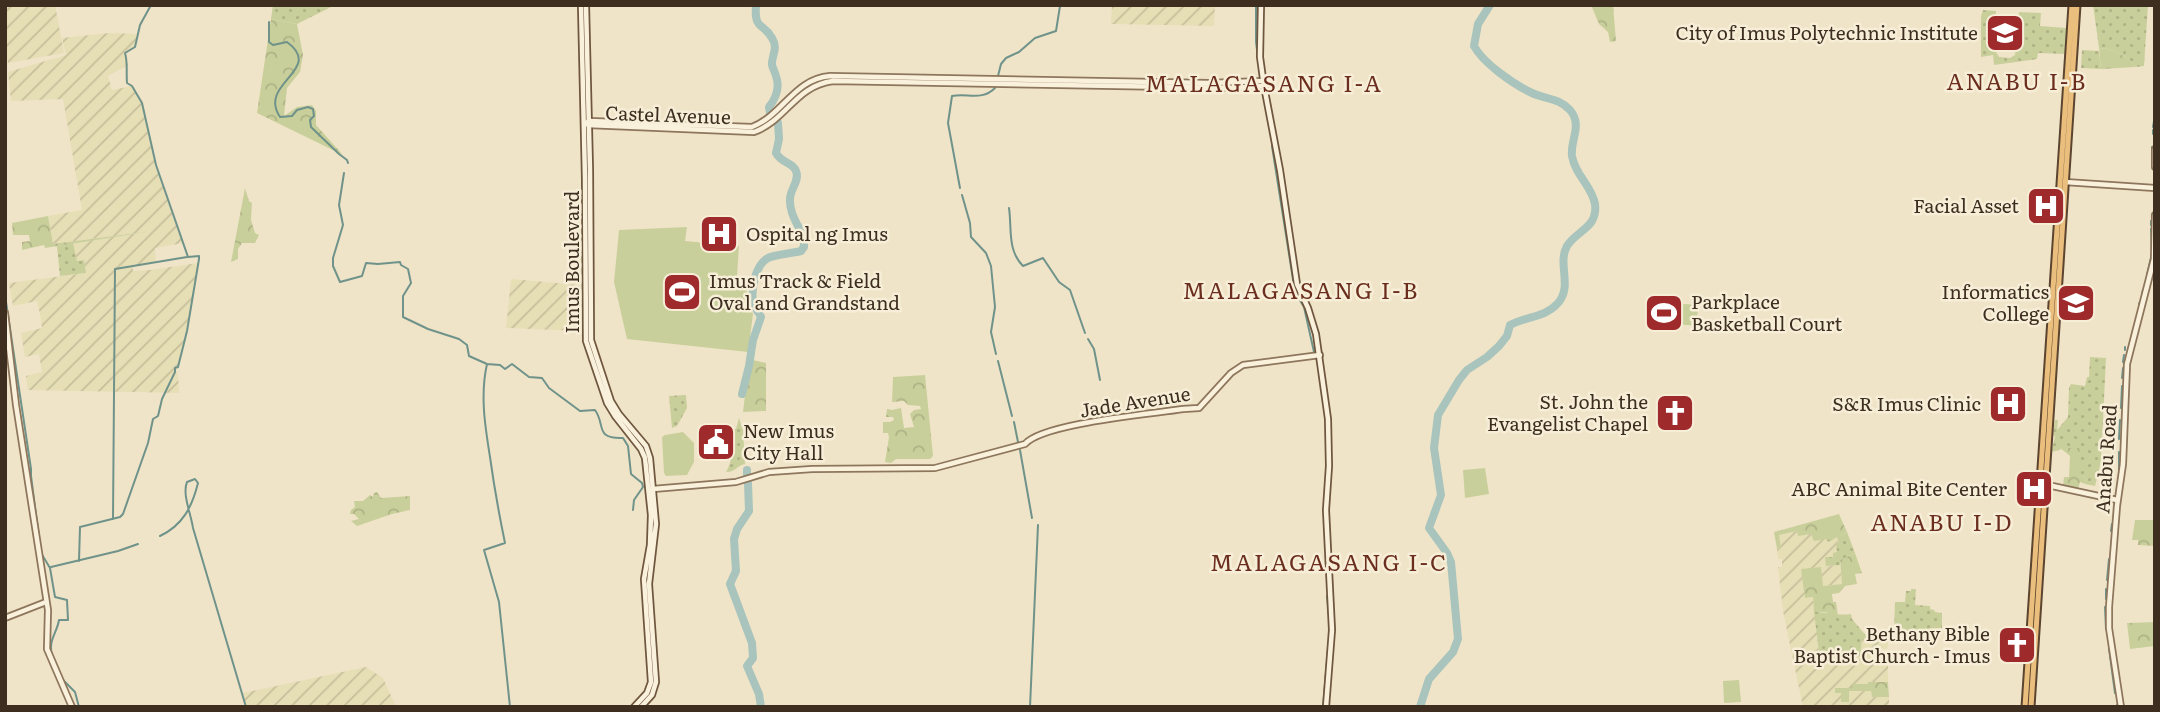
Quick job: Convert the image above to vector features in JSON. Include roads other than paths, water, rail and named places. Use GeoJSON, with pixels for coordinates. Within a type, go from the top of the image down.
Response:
{"type":"FeatureCollection","features":[{"type":"Feature","properties":{"kind":"highway"},"geometry":{"type":"LineString","coordinates":[[2070,80],[2072,5]]}},
{"type":"Feature","properties":{"kind":"highway"},"geometry":{"type":"LineString","coordinates":[[2031,707],[2064,162],[2077,5]]}},
{"type":"Feature","properties":{"kind":"highway"},"geometry":{"type":"LineString","coordinates":[[2025,707],[2037,575]]}},
{"type":"Feature","properties":{"kind":"street","name":"Imus Boulevard"},"geometry":{"type":"LineString","coordinates":[[584,5],[580,32],[588,124],[591,340],[615,407],[649,452],[653,489],[656,537],[649,584],[656,682],[652,695],[641,707]]}},
{"type":"Feature","properties":{"kind":"street"},"geometry":{"type":"LineString","coordinates":[[1261,5],[1263,83],[1280,170],[1297,284],[1308,308],[1320,355],[1328,419],[1326,510],[1332,611],[1326,707]]}},
{"type":"Feature","properties":{"kind":"street","name":"Castel Avenue"},"geometry":{"type":"LineString","coordinates":[[588,124],[754,132],[778,118],[797,97],[811,87],[833,81],[1231,88],[1263,83]]}},
{"type":"Feature","properties":{"kind":"street","name":"Imus Boulevard"},"geometry":{"type":"LineString","coordinates":[[588,124],[586,341],[607,403],[643,453],[650,508],[650,537],[644,579],[650,682],[647,693],[634,707]]}},
{"type":"Feature","properties":{"kind":"street"},"geometry":{"type":"LineString","coordinates":[[2155,149],[2155,167]]}},
{"type":"Feature","properties":{"kind":"street"},"geometry":{"type":"LineString","coordinates":[[2063,182],[2155,188]]}},
{"type":"Feature","properties":{"kind":"street","name":"Anabu Road"},"geometry":{"type":"LineString","coordinates":[[2121,707],[2109,614],[2123,462],[2126,364],[2154,259],[2155,215]]}},
{"type":"Feature","properties":{"kind":"street"},"geometry":{"type":"LineString","coordinates":[[5,313],[46,601],[47,649],[72,707]]}},
{"type":"Feature","properties":{"kind":"street","name":"Jade Avenue"},"geometry":{"type":"LineString","coordinates":[[653,489],[736,482],[769,472],[935,468],[1025,444],[1030,439],[1066,427],[1199,408],[1243,365],[1320,355]]}},
{"type":"Feature","properties":{"kind":"street"},"geometry":{"type":"LineString","coordinates":[[2043,484],[2118,500]]}},
{"type":"Feature","properties":{"kind":"street"},"geometry":{"type":"LineString","coordinates":[[5,618],[46,601]]}},
{"type":"Feature","properties":{"kind":"waterway"},"geometry":{"type":"LineString","coordinates":[[79,561],[80,527],[123,514],[148,443],[153,419],[158,416],[162,399],[175,368],[178,367],[199,259],[199,256],[188,257],[156,165],[142,103],[132,86],[127,83],[125,53],[135,47],[140,25],[151,5]]}},
{"type":"Feature","properties":{"kind":"waterway"},"geometry":{"type":"LineString","coordinates":[[756,5],[756,19],[769,33],[775,46],[772,65],[777,88],[769,107],[770,113]]}},
{"type":"Feature","properties":{"kind":"waterway"},"geometry":{"type":"LineString","coordinates":[[1256,5],[1259,66]]}},
{"type":"Feature","properties":{"kind":"waterway"},"geometry":{"type":"LineString","coordinates":[[1420,707],[1429,679],[1453,652],[1458,639],[1451,562],[1429,528],[1441,495],[1434,448],[1438,415],[1459,380],[1467,370],[1499,346],[1507,336],[1510,325],[1547,312],[1558,303],[1565,282],[1564,253],[1571,241],[1590,224],[1595,212],[1591,192],[1576,169],[1572,156],[1576,121],[1570,110],[1561,103],[1532,93],[1508,79],[1491,66],[1474,46],[1478,24],[1490,5]]}},
{"type":"Feature","properties":{"kind":"waterway"},"geometry":{"type":"LineString","coordinates":[[998,76],[1001,64],[1006,58],[1019,52],[1035,38],[1056,31],[1060,6]]}},
{"type":"Feature","properties":{"kind":"waterway"},"geometry":{"type":"LineString","coordinates":[[269,22],[269,42],[273,45],[287,42],[297,52],[299,61],[277,95],[275,105],[280,117],[292,116],[297,110],[308,107],[313,109],[311,127],[348,163]]}},
{"type":"Feature","properties":{"kind":"waterway"},"geometry":{"type":"LineString","coordinates":[[960,188],[948,123],[952,96],[980,95],[995,88]]}},
{"type":"Feature","properties":{"kind":"waterway"},"geometry":{"type":"LineString","coordinates":[[2153,127],[2155,115]]}},
{"type":"Feature","properties":{"kind":"waterway"},"geometry":{"type":"LineString","coordinates":[[742,394],[753,340],[761,317],[753,303],[753,284],[757,272],[768,258],[801,251],[804,247],[790,206],[790,195],[797,178],[796,171],[776,153],[778,123]]}},
{"type":"Feature","properties":{"kind":"waterway"},"geometry":{"type":"LineString","coordinates":[[1272,146],[1295,292],[1304,307],[1314,352]]}},
{"type":"Feature","properties":{"kind":"waterway"},"geometry":{"type":"LineString","coordinates":[[2152,147],[2152,158]]}},
{"type":"Feature","properties":{"kind":"waterway"},"geometry":{"type":"LineString","coordinates":[[344,173],[339,205],[343,225],[333,258],[333,266],[340,282],[362,276],[366,263],[400,262],[408,269],[411,283],[403,296],[403,317],[459,339],[467,345],[469,356],[487,364],[500,365],[505,369],[512,364],[529,377],[542,378],[549,388],[580,411],[595,410],[604,434],[623,438],[628,446],[631,474],[643,487],[634,500],[633,510]]}},
{"type":"Feature","properties":{"kind":"waterway"},"geometry":{"type":"LineString","coordinates":[[962,195],[971,237],[986,253],[991,266],[995,307],[991,332],[996,354]]}},
{"type":"Feature","properties":{"kind":"waterway"},"geometry":{"type":"LineString","coordinates":[[1009,208],[1012,246],[1018,260],[1023,266],[1043,258],[1059,282],[1070,290],[1085,333]]}},
{"type":"Feature","properties":{"kind":"waterway"},"geometry":{"type":"LineString","coordinates":[[2147,275],[2152,253],[2151,229]]}},
{"type":"Feature","properties":{"kind":"waterway"},"geometry":{"type":"LineString","coordinates":[[113,519],[115,269],[187,257]]}},
{"type":"Feature","properties":{"kind":"waterway"},"geometry":{"type":"LineString","coordinates":[[2142,294],[2143,290]]}},
{"type":"Feature","properties":{"kind":"waterway"},"geometry":{"type":"LineString","coordinates":[[5,295],[41,553],[50,568],[55,597],[67,600],[68,620],[59,620],[52,641],[52,655]]}},
{"type":"Feature","properties":{"kind":"waterway"},"geometry":{"type":"LineString","coordinates":[[1088,339],[1094,349],[1100,380]]}},
{"type":"Feature","properties":{"kind":"waterway"},"geometry":{"type":"LineString","coordinates":[[2123,362],[2124,355]]}},
{"type":"Feature","properties":{"kind":"waterway"},"geometry":{"type":"LineString","coordinates":[[998,361],[1012,416]]}},
{"type":"Feature","properties":{"kind":"waterway"},"geometry":{"type":"LineString","coordinates":[[487,364],[484,387],[485,422],[505,543],[484,550],[499,602],[510,707]]}},
{"type":"Feature","properties":{"kind":"waterway"},"geometry":{"type":"LineString","coordinates":[[2122,378],[2123,368]]}},
{"type":"Feature","properties":{"kind":"waterway"},"geometry":{"type":"LineString","coordinates":[[2121,408],[2122,386]]}},
{"type":"Feature","properties":{"kind":"waterway"},"geometry":{"type":"LineString","coordinates":[[2119,439],[2120,420]]}},
{"type":"Feature","properties":{"kind":"waterway"},"geometry":{"type":"LineString","coordinates":[[1014,422],[1018,442]]}},
{"type":"Feature","properties":{"kind":"waterway"},"geometry":{"type":"LineString","coordinates":[[1020,450],[1032,518]]}},
{"type":"Feature","properties":{"kind":"waterway"},"geometry":{"type":"LineString","coordinates":[[2119,452],[2119,469]]}},
{"type":"Feature","properties":{"kind":"waterway"},"geometry":{"type":"LineString","coordinates":[[747,470],[747,475]]}},
{"type":"Feature","properties":{"kind":"waterway"},"geometry":{"type":"LineString","coordinates":[[160,536],[181,521],[185,514],[189,507],[193,500],[198,483],[195,479],[187,482],[187,504],[189,510],[191,517],[193,528],[246,707]]}},
{"type":"Feature","properties":{"kind":"waterway"},"geometry":{"type":"LineString","coordinates":[[748,483],[749,511],[734,539],[736,571],[730,584],[752,643],[753,658],[747,666],[759,694],[761,707]]}},
{"type":"Feature","properties":{"kind":"waterway"},"geometry":{"type":"LineString","coordinates":[[2111,531],[2112,524]]}},
{"type":"Feature","properties":{"kind":"waterway"},"geometry":{"type":"LineString","coordinates":[[1030,707],[1038,525]]}},
{"type":"Feature","properties":{"kind":"waterway"},"geometry":{"type":"LineString","coordinates":[[51,567],[138,544]]}},
{"type":"Feature","properties":{"kind":"waterway"},"geometry":{"type":"LineString","coordinates":[[2107,580],[2109,559]]}},
{"type":"Feature","properties":{"kind":"waterway"},"geometry":{"type":"LineString","coordinates":[[2106,589],[2106,599]]}},
{"type":"Feature","properties":{"kind":"waterway"},"geometry":{"type":"LineString","coordinates":[[1327,596],[1330,626]]}},
{"type":"Feature","properties":{"kind":"waterway"},"geometry":{"type":"LineString","coordinates":[[2105,607],[2106,629]]}},
{"type":"Feature","properties":{"kind":"waterway"},"geometry":{"type":"LineString","coordinates":[[2109,648],[2115,693]]}},
{"type":"Feature","properties":{"kind":"waterway"},"geometry":{"type":"LineString","coordinates":[[1323,707],[1328,649]]}},
{"type":"Feature","properties":{"kind":"waterway"},"geometry":{"type":"LineString","coordinates":[[62,679],[75,692],[79,707]]}},
{"type":"Feature","properties":{"kind":"place","name":"City of Imus Polytechnic Institute"},"geometry":{"type":"Point","coordinates":[2005,33]}},
{"type":"Feature","properties":{"kind":"place","name":"Facial Asset"},"geometry":{"type":"Point","coordinates":[2046,206]}},
{"type":"Feature","properties":{"kind":"place","name":"Ospital ng Imus"},"geometry":{"type":"Point","coordinates":[719,234]}},
{"type":"Feature","properties":{"kind":"place","name":"Imus Track & Field Oval and Grandstand"},"geometry":{"type":"Point","coordinates":[682,292]}},
{"type":"Feature","properties":{"kind":"place","name":"Informatics College"},"geometry":{"type":"Point","coordinates":[2076,303]}},
{"type":"Feature","properties":{"kind":"place","name":"Parkplace Basketball Court"},"geometry":{"type":"Point","coordinates":[1664,313]}},
{"type":"Feature","properties":{"kind":"place","name":"S&R Imus Clinic"},"geometry":{"type":"Point","coordinates":[2008,404]}},
{"type":"Feature","properties":{"kind":"place","name":"St. John the Evangelist Chapel"},"geometry":{"type":"Point","coordinates":[1675,413]}},
{"type":"Feature","properties":{"kind":"place","name":"New Imus City Hall"},"geometry":{"type":"Point","coordinates":[716,442]}},
{"type":"Feature","properties":{"kind":"place","name":"ABC Animal Bite Center"},"geometry":{"type":"Point","coordinates":[2034,489]}},
{"type":"Feature","properties":{"kind":"place","name":"Bethany Bible Baptist Church - Imus"},"geometry":{"type":"Point","coordinates":[2017,645]}},
{"type":"Feature","properties":{"kind":"district","name":"ANABU I-B"},"geometry":{"type":"Point","coordinates":[2017,82]}},
{"type":"Feature","properties":{"kind":"district","name":"MALAGASANG I-A"},"geometry":{"type":"Point","coordinates":[1264,84]}},
{"type":"Feature","properties":{"kind":"district","name":"MALAGASANG I-B"},"geometry":{"type":"Point","coordinates":[1301,291]}},
{"type":"Feature","properties":{"kind":"district","name":"ANABU I-D"},"geometry":{"type":"Point","coordinates":[1942,523]}},
{"type":"Feature","properties":{"kind":"district","name":"MALAGASANG I-C"},"geometry":{"type":"Point","coordinates":[1329,563]}}]}
